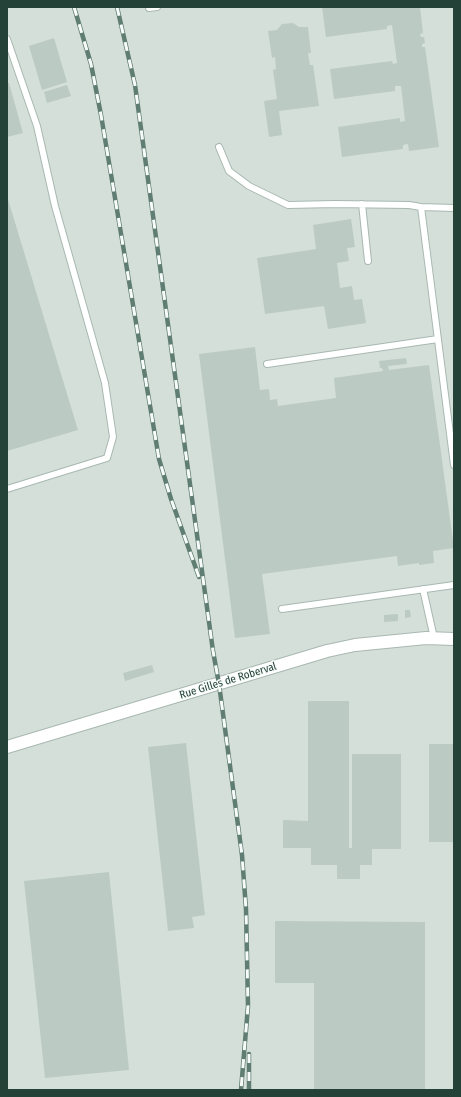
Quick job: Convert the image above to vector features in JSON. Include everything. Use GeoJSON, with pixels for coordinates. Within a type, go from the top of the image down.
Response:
{"type":"FeatureCollection","features":[{"type":"Feature","properties":{"kind":"street","name":"Rue Gilles de Roberval"},"geometry":{"type":"LineString","coordinates":[[7,747],[327,651],[355,645],[434,638],[454,639]]}},
{"type":"Feature","properties":{"kind":"lane"},"geometry":{"type":"LineString","coordinates":[[149,8],[157,7]]}},
{"type":"Feature","properties":{"kind":"lane"},"geometry":{"type":"LineString","coordinates":[[7,39],[37,126],[55,206],[104,383],[113,437],[106,458],[7,489]]}},
{"type":"Feature","properties":{"kind":"lane"},"geometry":{"type":"LineString","coordinates":[[219,147],[229,171],[249,186],[288,205],[362,204],[454,208]]}},
{"type":"Feature","properties":{"kind":"lane"},"geometry":{"type":"LineString","coordinates":[[362,204],[368,261]]}},
{"type":"Feature","properties":{"kind":"lane"},"geometry":{"type":"LineString","coordinates":[[421,207],[454,465]]}},
{"type":"Feature","properties":{"kind":"lane"},"geometry":{"type":"LineString","coordinates":[[267,364],[438,339]]}},
{"type":"Feature","properties":{"kind":"lane"},"geometry":{"type":"LineString","coordinates":[[282,609],[454,584]]}},
{"type":"Feature","properties":{"kind":"lane"},"geometry":{"type":"LineString","coordinates":[[423,589],[434,638]]}},
{"type":"Feature","properties":{"kind":"shaded area"},"geometry":{"type":"Polygon","coordinates":[[[7,7],[454,7],[454,1090],[7,1090],[7,7]]]}},
{"type":"Feature","properties":{"kind":"building"},"geometry":{"type":"Polygon","coordinates":[[[322,7],[420,7],[423,33],[420,34],[421,37],[424,37],[425,43],[422,44],[422,47],[425,47],[439,147],[409,151],[408,144],[403,145],[403,149],[342,157],[338,127],[400,118],[400,122],[405,121],[401,86],[395,86],[395,91],[334,99],[330,69],[392,61],[393,64],[397,63],[392,25],[387,26],[387,29],[326,37],[322,7]]]}},
{"type":"Feature","properties":{"kind":"building"},"geometry":{"type":"Polygon","coordinates":[[[293,23],[299,27],[308,27],[311,53],[308,53],[310,65],[313,65],[319,106],[279,111],[282,135],[269,137],[264,101],[277,99],[273,70],[276,69],[275,57],[272,58],[268,31],[277,30],[282,24],[293,23]]]}},
{"type":"Feature","properties":{"kind":"building"},"geometry":{"type":"Polygon","coordinates":[[[54,38],[67,82],[42,90],[29,46],[54,38]]]}},
{"type":"Feature","properties":{"kind":"building"},"geometry":{"type":"Polygon","coordinates":[[[7,83],[9,83],[23,133],[7,137],[7,83]]]}},
{"type":"Feature","properties":{"kind":"building"},"geometry":{"type":"Polygon","coordinates":[[[67,85],[71,96],[47,103],[44,92],[67,85]]]}},
{"type":"Feature","properties":{"kind":"building"},"geometry":{"type":"Polygon","coordinates":[[[7,196],[78,430],[7,451],[7,196]]]}},
{"type":"Feature","properties":{"kind":"building"},"geometry":{"type":"Polygon","coordinates":[[[351,219],[355,247],[347,248],[349,261],[337,263],[340,288],[352,286],[354,300],[362,299],[366,323],[328,329],[324,306],[265,314],[257,258],[316,249],[313,225],[351,219]]]}},
{"type":"Feature","properties":{"kind":"building"},"geometry":{"type":"Polygon","coordinates":[[[255,347],[260,390],[269,389],[270,400],[277,399],[278,406],[336,398],[334,378],[383,371],[382,368],[380,368],[379,361],[406,358],[407,364],[388,366],[389,370],[429,365],[454,548],[433,551],[434,563],[419,565],[419,563],[398,566],[397,556],[262,574],[270,634],[235,638],[199,354],[255,347]]]}},
{"type":"Feature","properties":{"kind":"building"},"geometry":{"type":"Polygon","coordinates":[[[405,610],[410,610],[411,617],[405,618],[405,610]]]}},
{"type":"Feature","properties":{"kind":"building"},"geometry":{"type":"Polygon","coordinates":[[[398,614],[398,621],[384,622],[384,615],[398,614]]]}},
{"type":"Feature","properties":{"kind":"building"},"geometry":{"type":"Polygon","coordinates":[[[152,665],[154,672],[125,681],[123,673],[152,665]]]}},
{"type":"Feature","properties":{"kind":"building"},"geometry":{"type":"Polygon","coordinates":[[[308,701],[349,701],[349,848],[352,848],[352,754],[401,754],[401,849],[372,849],[372,865],[360,865],[360,879],[337,879],[337,865],[311,865],[311,848],[283,848],[283,820],[308,821],[308,701]]]}},
{"type":"Feature","properties":{"kind":"building"},"geometry":{"type":"Polygon","coordinates":[[[186,743],[205,915],[192,917],[194,928],[168,931],[148,747],[186,743]]]}},
{"type":"Feature","properties":{"kind":"building"},"geometry":{"type":"Polygon","coordinates":[[[429,744],[454,744],[454,842],[429,842],[429,744]]]}},
{"type":"Feature","properties":{"kind":"building"},"geometry":{"type":"Polygon","coordinates":[[[109,872],[129,1070],[45,1078],[24,881],[109,872]]]}},
{"type":"Feature","properties":{"kind":"building"},"geometry":{"type":"Polygon","coordinates":[[[275,921],[425,922],[425,1090],[314,1090],[314,983],[275,983],[275,921]]]}},
{"type":"Feature","properties":{"kind":"railway"},"geometry":{"type":"LineString","coordinates":[[74,7],[91,64],[101,115],[159,459],[171,499],[199,577]]}},
{"type":"Feature","properties":{"kind":"railway"},"geometry":{"type":"LineString","coordinates":[[117,7],[135,85],[242,855],[246,909],[248,1006],[241,1090]]}},
{"type":"Feature","properties":{"kind":"railway"},"geometry":{"type":"LineString","coordinates":[[249,1054],[249,1090]]}}]}
